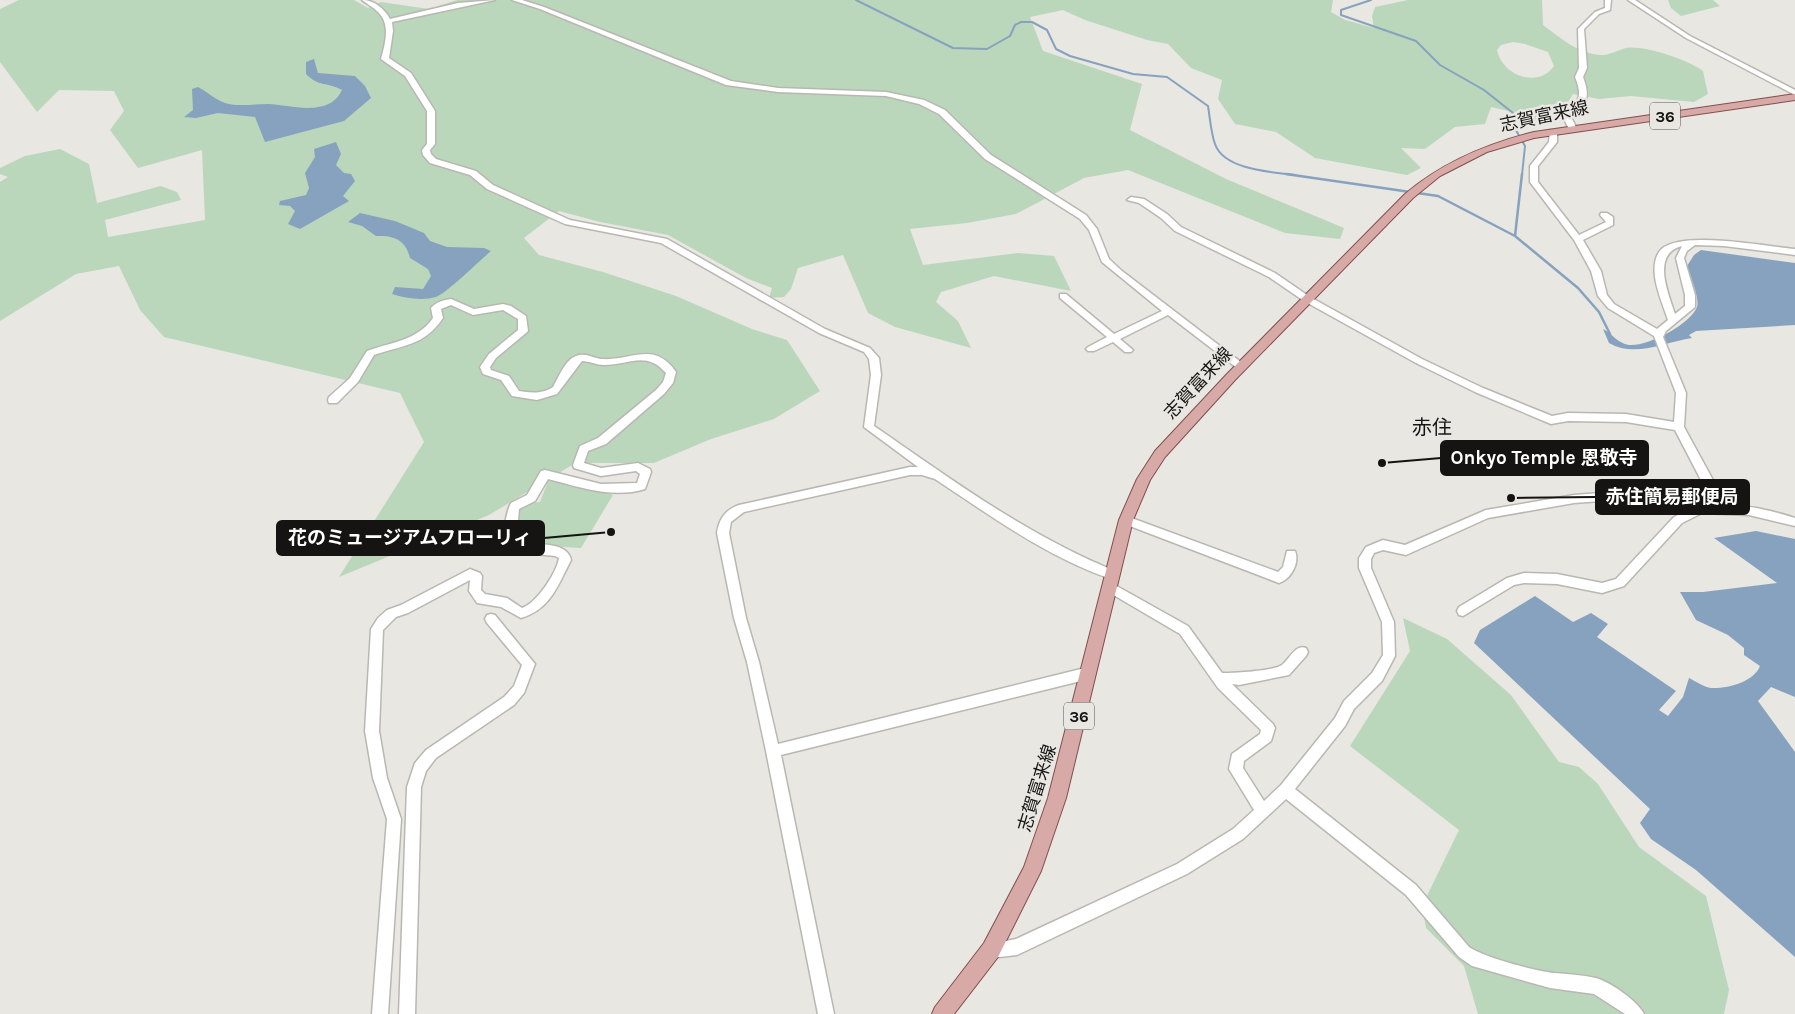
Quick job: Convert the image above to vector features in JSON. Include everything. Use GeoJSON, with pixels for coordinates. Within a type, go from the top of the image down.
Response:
{"type":"FeatureCollection","features":[{"type":"Feature","properties":{"kind":"main road","name":"志賀富来線"},"geometry":{"type":"LineString","coordinates":[[942,1014],[991,950],[1032,871],[1057,798],[1126,520],[1144,479],[1160,454],[1198,412],[1241,366],[1414,192],[1452,165],[1504,144],[1534,135],[1795,95]]}},
{"type":"Feature","properties":{"kind":"street"},"geometry":{"type":"LineString","coordinates":[[365,0],[384,12],[389,21],[390,36],[385,59],[408,75],[431,111],[432,135],[426,150],[427,155],[432,161],[474,174],[490,187],[568,222],[664,241],[822,331],[867,350],[874,358],[876,375],[869,427],[1038,541],[1110,580],[1184,630],[1218,678],[1268,728],[1266,737],[1237,758],[1236,769],[1263,812]]}},
{"type":"Feature","properties":{"kind":"street"},"geometry":{"type":"LineString","coordinates":[[389,21],[458,5],[492,0]]}},
{"type":"Feature","properties":{"kind":"street"},"geometry":{"type":"LineString","coordinates":[[515,0],[542,8],[729,83],[778,90],[886,94],[910,99],[933,107],[955,122],[988,157],[1083,216],[1093,229],[1105,260],[1241,366]]}},
{"type":"Feature","properties":{"kind":"street"},"geometry":{"type":"LineString","coordinates":[[1573,129],[1568,119],[1579,108],[1584,89],[1579,77],[1583,68],[1581,29],[1597,13],[1608,9],[1608,0]]}},
{"type":"Feature","properties":{"kind":"street"},"geometry":{"type":"LineString","coordinates":[[1631,0],[1688,37],[1795,95]]}},
{"type":"Feature","properties":{"kind":"street"},"geometry":{"type":"LineString","coordinates":[[991,950],[1018,947],[1182,869],[1238,834],[1286,790],[1340,722],[1349,705],[1377,677],[1389,656],[1390,638],[1388,622],[1365,568],[1364,558],[1370,550],[1383,545],[1406,550],[1486,514],[1546,503],[1614,496],[1652,498],[1669,494],[1689,495],[1701,494],[1706,490],[1708,482],[1679,427],[1681,393],[1658,335],[1634,321],[1607,301],[1603,296],[1596,271],[1578,239],[1534,182],[1534,166],[1553,142],[1553,132]]}},
{"type":"Feature","properties":{"kind":"street"},"geometry":{"type":"LineString","coordinates":[[1131,200],[1141,201],[1153,208],[1178,229],[1272,275],[1307,299],[1419,361],[1479,390],[1550,420],[1568,417],[1626,418],[1679,427]]}},
{"type":"Feature","properties":{"kind":"street"},"geometry":{"type":"LineString","coordinates":[[1578,239],[1610,223],[1610,219],[1604,215]]}},
{"type":"Feature","properties":{"kind":"street"},"geometry":{"type":"LineString","coordinates":[[1673,321],[1659,279],[1665,250],[1691,244],[1720,242],[1795,252]]}},
{"type":"Feature","properties":{"kind":"street"},"geometry":{"type":"LineString","coordinates":[[1658,335],[1690,307],[1690,295],[1680,258],[1683,250],[1691,244]]}},
{"type":"Feature","properties":{"kind":"street"},"geometry":{"type":"LineString","coordinates":[[1063,296],[1128,350]]}},
{"type":"Feature","properties":{"kind":"street"},"geometry":{"type":"LineString","coordinates":[[332,400],[354,380],[370,353],[404,345],[423,337],[438,318],[436,308],[444,302],[450,301],[459,303],[473,312],[502,306],[514,310],[523,318],[523,331],[511,343],[491,357],[485,367],[488,372],[505,378],[516,394],[537,396],[551,393],[557,388],[573,363],[579,358],[588,358],[601,362],[649,355],[658,358],[671,372],[668,383],[660,392],[602,441],[584,450],[579,458],[578,464],[600,472],[638,467],[646,472],[642,486],[634,488],[601,488],[545,474],[531,498],[520,500],[515,505],[512,511],[510,548],[557,551],[564,555],[564,560],[544,597],[535,608],[521,613],[503,602],[481,599],[475,591],[476,576],[470,574],[404,609],[393,612],[382,619],[377,629],[372,731],[380,778],[394,819],[380,1014]]}},
{"type":"Feature","properties":{"kind":"street"},"geometry":{"type":"LineString","coordinates":[[1091,350],[1169,311]]}},
{"type":"Feature","properties":{"kind":"street"},"geometry":{"type":"LineString","coordinates":[[826,1014],[773,751],[753,662],[740,618],[723,533],[725,520],[730,514],[743,508],[910,471],[922,471],[939,476]]}},
{"type":"Feature","properties":{"kind":"street"},"geometry":{"type":"LineString","coordinates":[[1689,495],[1701,509]]}},
{"type":"Feature","properties":{"kind":"street"},"geometry":{"type":"LineString","coordinates":[[1463,611],[1511,581],[1524,578],[1557,579],[1602,588],[1620,583],[1678,520],[1701,509],[1724,508],[1778,517],[1795,522]]}},
{"type":"Feature","properties":{"kind":"street"},"geometry":{"type":"LineString","coordinates":[[1126,520],[1279,578],[1292,563],[1291,554]]}},
{"type":"Feature","properties":{"kind":"street"},"geometry":{"type":"LineString","coordinates":[[407,1014],[414,787],[420,768],[431,754],[509,701],[520,689],[529,664],[491,619]]}},
{"type":"Feature","properties":{"kind":"street"},"geometry":{"type":"LineString","coordinates":[[1218,678],[1239,679],[1284,671],[1302,652]]}},
{"type":"Feature","properties":{"kind":"street"},"geometry":{"type":"LineString","coordinates":[[773,751],[1089,673]]}},
{"type":"Feature","properties":{"kind":"street"},"geometry":{"type":"LineString","coordinates":[[1286,790],[1411,890],[1464,952],[1477,961],[1541,978],[1596,986],[1626,1004],[1636,1014]]}},
{"type":"Feature","properties":{"kind":"green space"},"geometry":{"type":"Polygon","coordinates":[[[19,0],[354,0],[368,8],[381,2],[429,9],[457,0],[1333,0],[1331,12],[1345,20],[1374,28],[1372,16],[1375,7],[1408,0],[1542,0],[1543,25],[1577,48],[1600,55],[1610,54],[1626,48],[1644,49],[1677,58],[1703,71],[1708,94],[1694,102],[1631,96],[1599,99],[1573,94],[1563,108],[1553,115],[1524,121],[1522,114],[1491,107],[1485,124],[1455,127],[1425,149],[1401,148],[1421,168],[1407,175],[1315,158],[1276,132],[1235,124],[1218,99],[1222,80],[1191,68],[1168,44],[1147,40],[1085,20],[1063,10],[1030,17],[1043,51],[1142,84],[1130,130],[1226,179],[1344,228],[1340,239],[1285,233],[1128,170],[1084,178],[1016,214],[967,223],[910,229],[923,265],[1018,253],[1054,256],[1071,291],[994,276],[941,292],[936,302],[958,321],[971,348],[895,327],[868,313],[843,255],[798,268],[791,289],[784,297],[769,298],[772,288],[746,278],[668,235],[600,222],[559,211],[524,238],[539,255],[603,272],[676,296],[752,329],[787,340],[820,391],[774,419],[711,439],[654,463],[575,463],[554,476],[613,495],[581,548],[515,544],[521,504],[540,502],[549,479],[489,515],[339,577],[424,442],[400,393],[164,337],[140,310],[119,266],[76,274],[0,321],[0,182],[8,177],[0,174],[0,168],[25,156],[60,149],[89,164],[97,203],[161,186],[177,192],[181,200],[105,220],[108,237],[205,220],[202,150],[138,168],[110,130],[124,111],[114,91],[59,90],[37,112],[0,62],[0,9],[19,0]],[[1513,42],[1501,45],[1497,50],[1506,67],[1514,73],[1531,78],[1540,77],[1554,66],[1548,52],[1513,42]]]}},
{"type":"Feature","properties":{"kind":"green space"},"geometry":{"type":"Polygon","coordinates":[[[1668,0],[1713,0],[1720,6],[1681,16],[1671,8],[1668,0]]]}},
{"type":"Feature","properties":{"kind":"green space"},"geometry":{"type":"Polygon","coordinates":[[[1403,618],[1447,639],[1511,695],[1559,762],[1579,767],[1598,784],[1639,847],[1706,896],[1729,990],[1724,1014],[1478,1014],[1464,966],[1426,928],[1422,906],[1459,830],[1350,746],[1410,651],[1403,618]]]}},
{"type":"Feature","properties":{"kind":"water"},"geometry":{"type":"Polygon","coordinates":[[[314,59],[318,73],[355,76],[365,86],[371,98],[344,121],[265,142],[255,117],[218,113],[196,118],[184,117],[193,110],[192,89],[198,87],[218,100],[230,104],[268,104],[309,108],[328,104],[336,99],[342,90],[319,83],[306,74],[306,62],[314,59]]]}},
{"type":"Feature","properties":{"kind":"water"},"geometry":{"type":"Polygon","coordinates":[[[336,142],[341,154],[336,165],[344,173],[351,174],[355,181],[343,196],[349,201],[300,229],[288,224],[295,211],[290,206],[279,205],[280,201],[306,195],[309,188],[305,173],[315,157],[314,149],[336,142]]]}},
{"type":"Feature","properties":{"kind":"water"},"geometry":{"type":"Polygon","coordinates":[[[360,213],[395,221],[424,233],[430,241],[447,247],[484,248],[491,251],[436,297],[414,299],[402,297],[392,294],[395,287],[423,289],[431,276],[428,269],[410,258],[406,247],[398,240],[388,236],[376,236],[362,226],[348,222],[360,213]]]}},
{"type":"Feature","properties":{"kind":"water"},"geometry":{"type":"Polygon","coordinates":[[[1701,250],[1795,263],[1795,325],[1696,331],[1689,335],[1692,338],[1640,349],[1629,349],[1609,343],[1603,329],[1621,342],[1637,345],[1668,333],[1693,314],[1698,303],[1687,266],[1694,255],[1701,250]]]}},
{"type":"Feature","properties":{"kind":"water"},"geometry":{"type":"Polygon","coordinates":[[[1756,531],[1795,539],[1795,697],[1771,687],[1758,701],[1795,752],[1795,957],[1696,870],[1651,839],[1640,823],[1650,809],[1474,643],[1480,630],[1535,596],[1573,622],[1591,613],[1608,624],[1597,637],[1676,691],[1659,710],[1668,716],[1683,697],[1689,678],[1711,688],[1732,686],[1752,676],[1760,666],[1744,655],[1744,648],[1728,635],[1696,620],[1680,592],[1703,592],[1777,583],[1714,538],[1756,531]]]}},
{"type":"Feature","properties":{"kind":"waterway"},"geometry":{"type":"LineString","coordinates":[[856,0],[953,48],[987,49],[1010,36],[1015,25],[1021,22],[1032,22],[1047,30],[1056,49],[1070,56],[1133,74],[1167,77],[1208,106],[1215,144],[1220,153],[1228,159],[1250,168],[1295,175]]}},
{"type":"Feature","properties":{"kind":"waterway"},"geometry":{"type":"LineString","coordinates":[[1371,0],[1341,10],[1341,15],[1416,41],[1440,65],[1484,90],[1513,113],[1513,125],[1525,146],[1522,175]]}},
{"type":"Feature","properties":{"kind":"waterway"},"geometry":{"type":"LineString","coordinates":[[1286,174],[1438,196],[1515,236]]}},
{"type":"Feature","properties":{"kind":"waterway"},"geometry":{"type":"LineString","coordinates":[[1515,236],[1522,174]]}},
{"type":"Feature","properties":{"kind":"waterway"},"geometry":{"type":"LineString","coordinates":[[1515,236],[1578,288],[1599,312],[1610,334]]}},
{"type":"Feature","properties":{"kind":"place","name":"Onkyo Temple 恩敬寺"},"geometry":{"type":"Point","coordinates":[1382,463]}},
{"type":"Feature","properties":{"kind":"place","name":"赤住簡易郵便局"},"geometry":{"type":"Point","coordinates":[1511,498]}},
{"type":"Feature","properties":{"kind":"place","name":"花のミュージアムフローリィ"},"geometry":{"type":"Point","coordinates":[611,532]}},
{"type":"Feature","properties":{"kind":"district","name":"赤住"},"geometry":{"type":"Point","coordinates":[1432,427]}}]}
